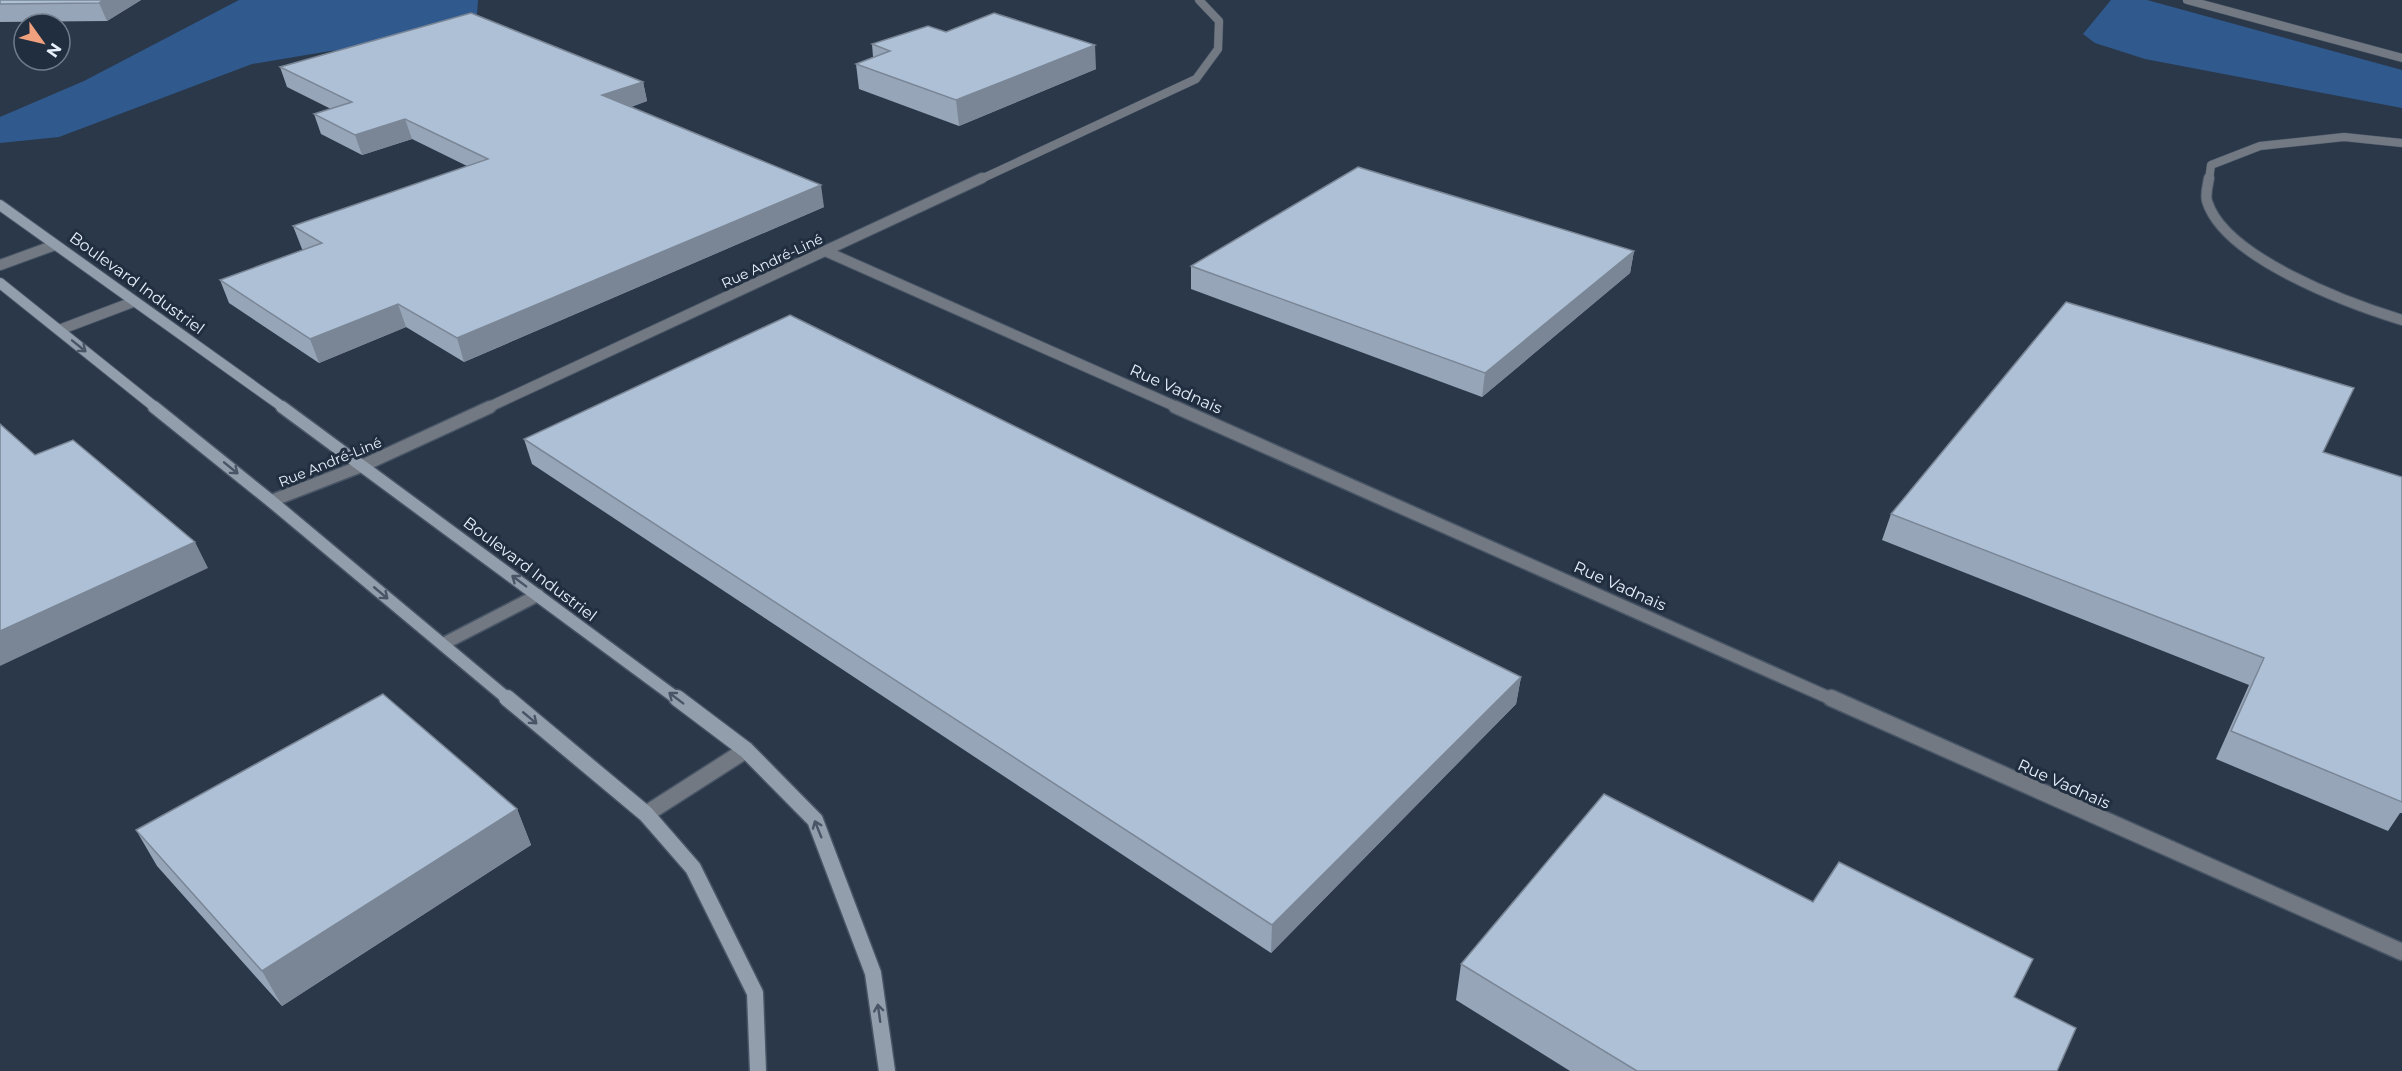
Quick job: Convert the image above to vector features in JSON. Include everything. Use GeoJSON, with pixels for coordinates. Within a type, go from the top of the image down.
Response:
{"type":"FeatureCollection","features":[{"type":"Feature","properties":{"kind":"street","name":"Rue André-Liné"},"geometry":{"type":"LineString","coordinates":[[271,501],[364,465],[1196,79],[1218,49],[1219,21],[1198,0]]}},
{"type":"Feature","properties":{"kind":"street"},"geometry":{"type":"LineString","coordinates":[[2187,0],[2402,58]]}},
{"type":"Feature","properties":{"kind":"street"},"geometry":{"type":"LineString","coordinates":[[2402,143],[2344,137],[2260,146],[2211,165],[2207,201],[2224,231],[2265,260],[2313,288],[2402,320]]}},
{"type":"Feature","properties":{"kind":"street","name":"Boulevard Industriel"},"geometry":{"type":"LineString","coordinates":[[0,205],[364,465],[746,750],[815,820],[873,974],[887,1071]]}},
{"type":"Feature","properties":{"kind":"street"},"geometry":{"type":"LineString","coordinates":[[0,265],[55,245]]}},
{"type":"Feature","properties":{"kind":"street","name":"Rue Vadnais"},"geometry":{"type":"LineString","coordinates":[[825,251],[2402,952]]}},
{"type":"Feature","properties":{"kind":"street"},"geometry":{"type":"LineString","coordinates":[[0,283],[271,501],[646,814],[693,868],[755,993],[758,1071]]}},
{"type":"Feature","properties":{"kind":"street"},"geometry":{"type":"LineString","coordinates":[[59,330],[133,302]]}},
{"type":"Feature","properties":{"kind":"street"},"geometry":{"type":"LineString","coordinates":[[442,644],[538,595]]}},
{"type":"Feature","properties":{"kind":"street"},"geometry":{"type":"LineString","coordinates":[[646,814],[746,750]]}},
{"type":"Feature","properties":{"kind":"shaded area"},"geometry":{"type":"Polygon","coordinates":[[[239,0],[478,0],[477,14],[459,29],[415,44],[330,51],[252,64],[59,137],[0,143],[0,117],[84,81],[239,0]]]}},
{"type":"Feature","properties":{"kind":"shaded area"},"geometry":{"type":"Polygon","coordinates":[[[2111,0],[2147,0],[2402,70],[2402,108],[2145,59],[2095,43],[2083,34],[2111,0]]]}},
{"type":"Feature","properties":{"kind":"building"},"geometry":{"type":"Polygon","coordinates":[[[0,0],[104,0],[99,3],[0,4],[0,0]]]}},
{"type":"Feature","properties":{"kind":"building"},"geometry":{"type":"Polygon","coordinates":[[[471,13],[643,82],[602,95],[821,185],[457,338],[398,304],[310,339],[220,280],[322,243],[293,226],[488,159],[405,119],[355,135],[314,114],[352,102],[280,67],[471,13]]]}},
{"type":"Feature","properties":{"kind":"building"},"geometry":{"type":"Polygon","coordinates":[[[994,13],[1095,45],[956,100],[856,64],[890,51],[872,44],[928,26],[946,32],[994,13]]]}},
{"type":"Feature","properties":{"kind":"building"},"geometry":{"type":"Polygon","coordinates":[[[1358,167],[1634,251],[1485,373],[1191,266],[1358,167]]]}},
{"type":"Feature","properties":{"kind":"building"},"geometry":{"type":"Polygon","coordinates":[[[2066,302],[2354,388],[2323,452],[2402,477],[2402,802],[2231,731],[2264,658],[1891,514],[2066,302]]]}},
{"type":"Feature","properties":{"kind":"building"},"geometry":{"type":"Polygon","coordinates":[[[790,315],[1521,677],[1272,925],[524,439],[790,315]]]}},
{"type":"Feature","properties":{"kind":"building"},"geometry":{"type":"Polygon","coordinates":[[[0,424],[35,455],[73,440],[195,542],[0,631],[0,424]]]}},
{"type":"Feature","properties":{"kind":"building"},"geometry":{"type":"Polygon","coordinates":[[[383,694],[517,809],[262,971],[136,830],[383,694]]]}},
{"type":"Feature","properties":{"kind":"building"},"geometry":{"type":"Polygon","coordinates":[[[1604,794],[1813,902],[1839,862],[2033,959],[2014,997],[2076,1028],[2057,1071],[1637,1071],[1461,964],[1604,794]]]}}]}
